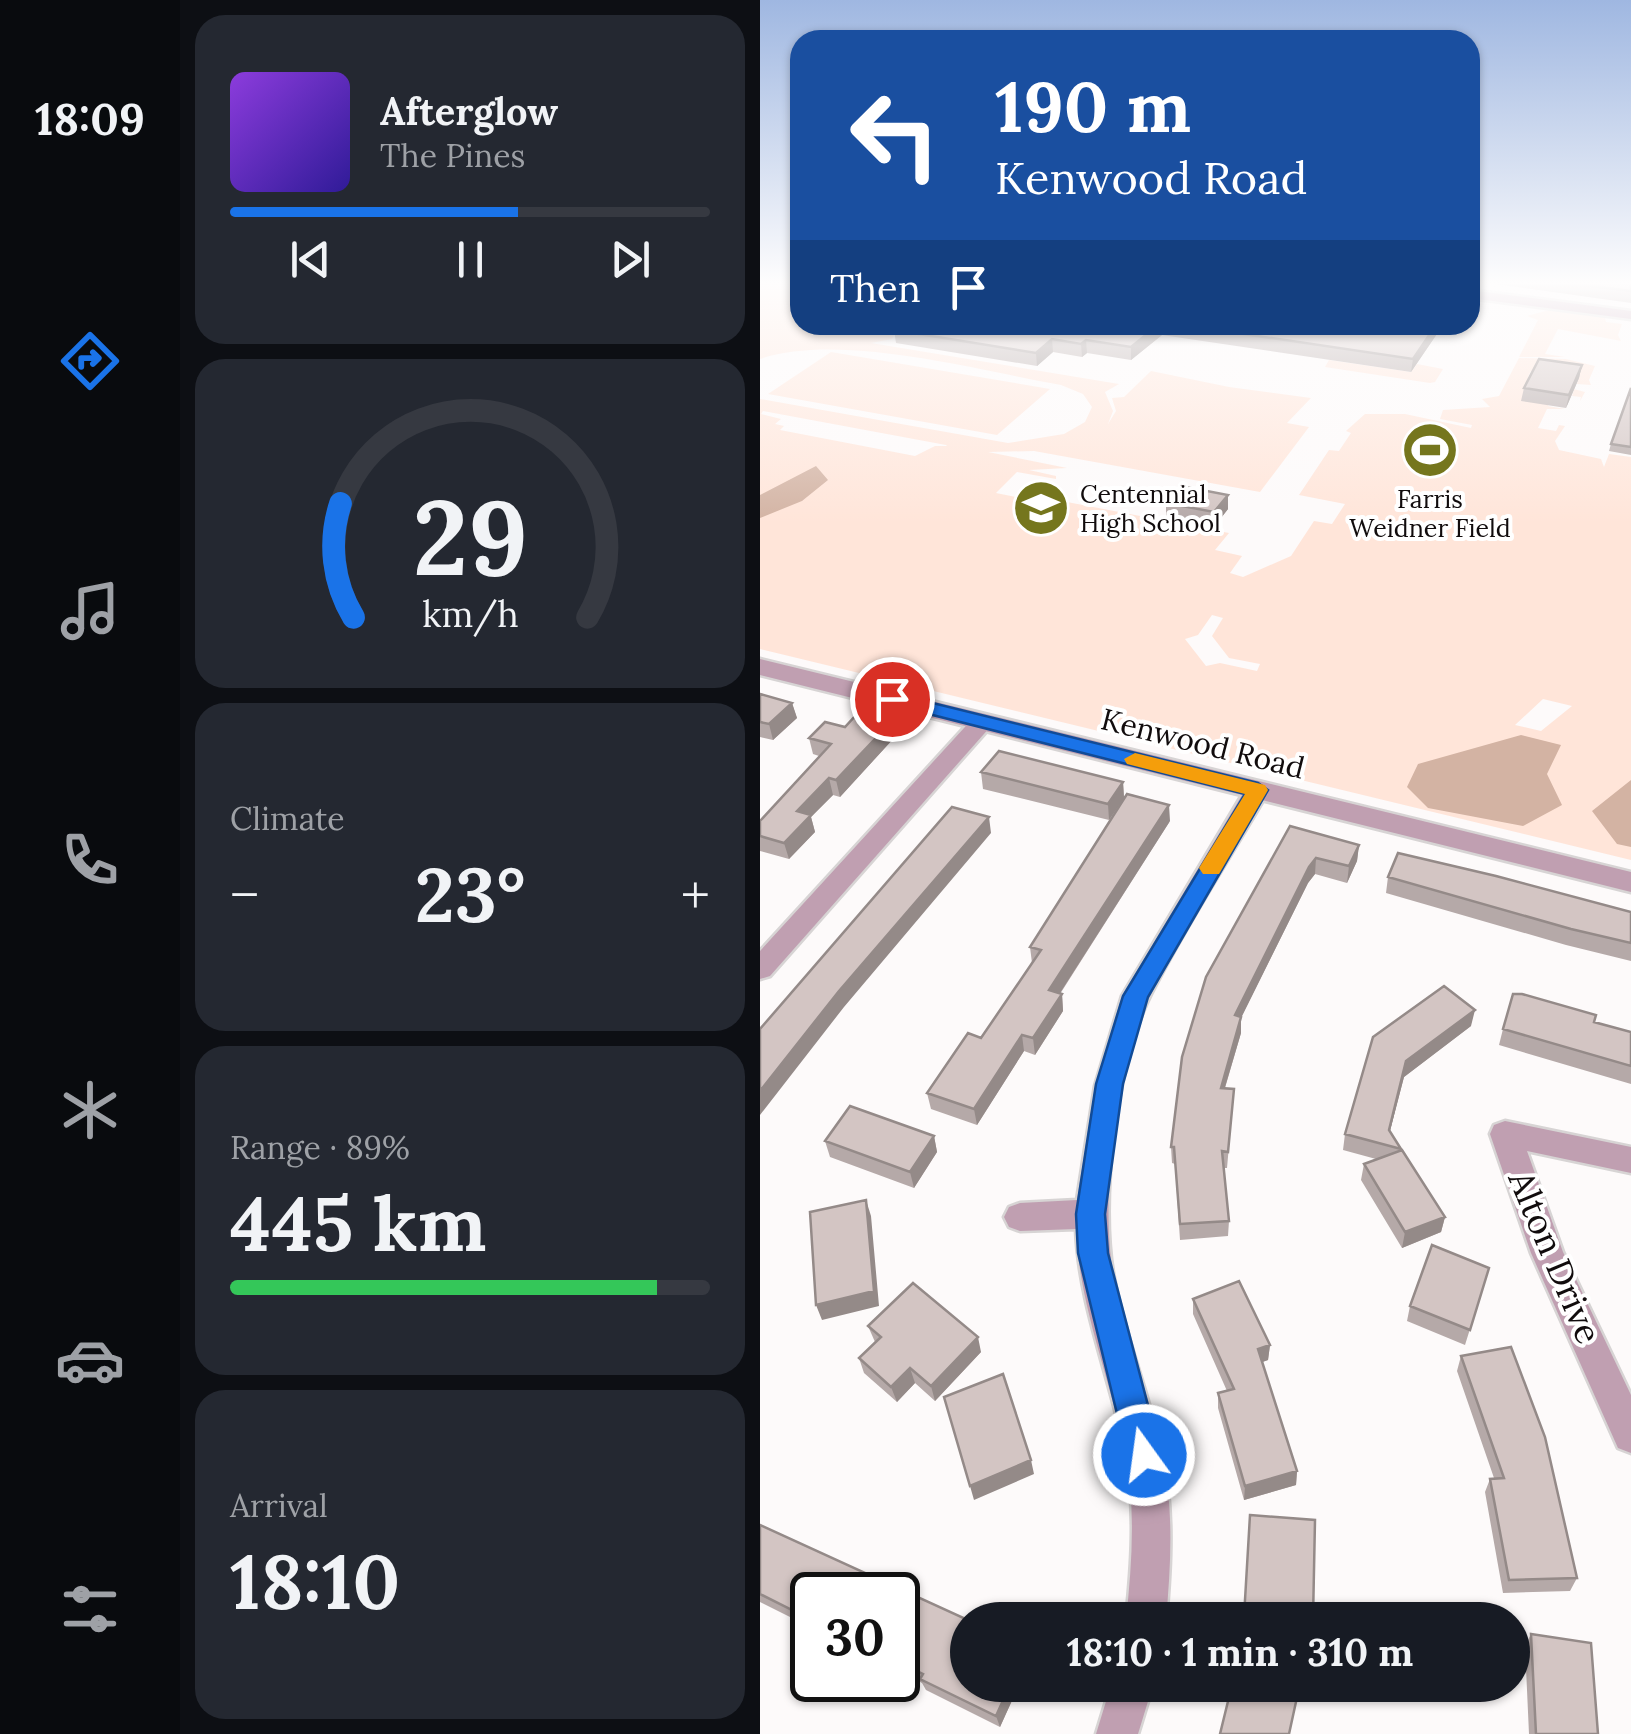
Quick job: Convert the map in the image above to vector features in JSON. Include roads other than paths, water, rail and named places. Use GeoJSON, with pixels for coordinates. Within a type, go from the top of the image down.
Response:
{"type":"FeatureCollection","features":[{"type":"Feature","properties":{"kind":"street","name":"Kenwood Road"},"geometry":{"type":"LineString","coordinates":[[760,666],[1631,882]]}},
{"type":"Feature","properties":{"kind":"street"},"geometry":{"type":"LineString","coordinates":[[760,969],[983,722]]}},
{"type":"Feature","properties":{"kind":"street"},"geometry":{"type":"LineString","coordinates":[[1148,1602],[1151,1517],[1144,1455],[1093,1253],[1091,1214],[1109,1084],[1125,1022],[1136,996],[1258,790]]}},
{"type":"Feature","properties":{"kind":"street","name":"Alton Drive"},"geometry":{"type":"LineString","coordinates":[[1631,1160],[1505,1134],[1547,1253],[1631,1434]]}},
{"type":"Feature","properties":{"kind":"street"},"geometry":{"type":"LineString","coordinates":[[1020,1217],[1091,1214]]}},
{"type":"Feature","properties":{"kind":"street"},"geometry":{"type":"LineString","coordinates":[[1117,1734],[1127,1702]]}},
{"type":"Feature","properties":{"kind":"place","name":"Farris Weidner Field"},"geometry":{"type":"Point","coordinates":[1430,450]}},
{"type":"Feature","properties":{"kind":"place","name":"Centennial High School"},"geometry":{"type":"Point","coordinates":[1041,508]}}]}
